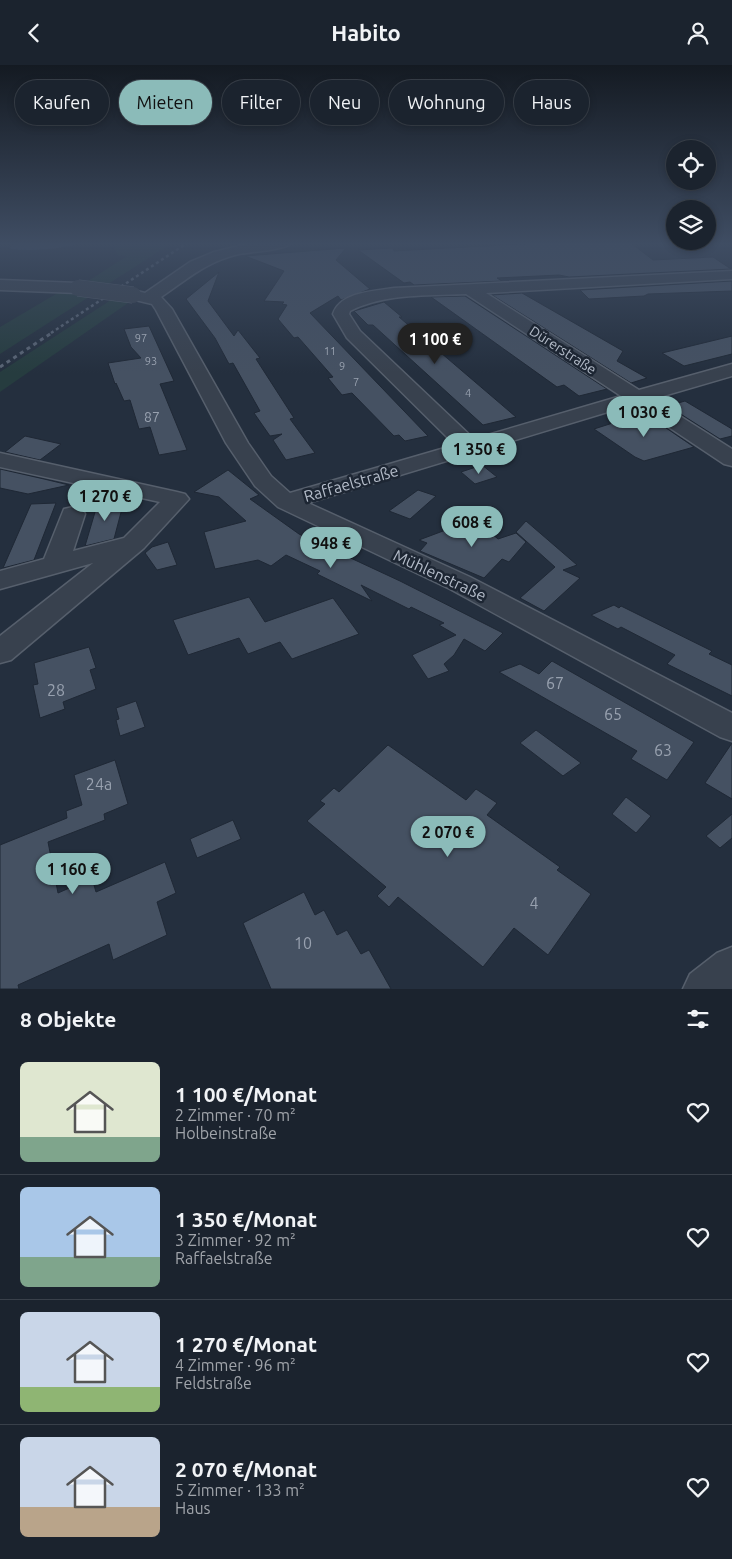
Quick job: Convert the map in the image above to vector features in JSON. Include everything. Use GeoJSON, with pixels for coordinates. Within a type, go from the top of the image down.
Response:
{"type":"FeatureCollection","features":[{"type":"Feature","properties":{"kind":"street"},"geometry":{"type":"LineString","coordinates":[[29,286],[78,288],[141,296],[158,286]]}},
{"type":"Feature","properties":{"kind":"street"},"geometry":{"type":"LineString","coordinates":[[469,447],[353,334],[341,314],[350,303],[374,295],[523,286]]}},
{"type":"Feature","properties":{"kind":"street","name":"Dürerstraße"},"geometry":{"type":"LineString","coordinates":[[469,289],[732,459]]}},
{"type":"Feature","properties":{"kind":"street","name":"Mühlenstraße"},"geometry":{"type":"LineString","coordinates":[[141,296],[158,301],[164,309],[236,443],[263,481],[286,502],[460,583],[732,728]]}},
{"type":"Feature","properties":{"kind":"street","name":"Raffaelstraße"},"geometry":{"type":"LineString","coordinates":[[286,502],[635,396],[732,370]]}},
{"type":"Feature","properties":{"kind":"street"},"geometry":{"type":"LineString","coordinates":[[0,460],[177,499],[135,542],[0,652]]}},
{"type":"Feature","properties":{"kind":"street"},"geometry":{"type":"LineString","coordinates":[[55,565],[73,515]]}},
{"type":"Feature","properties":{"kind":"street"},"geometry":{"type":"LineString","coordinates":[[0,580],[135,542]]}},
{"type":"Feature","properties":{"kind":"street"},"geometry":{"type":"LineString","coordinates":[[0,591],[41,581],[61,583],[73,591]]}},
{"type":"Feature","properties":{"kind":"street"},"geometry":{"type":"LineString","coordinates":[[705,989],[732,968]]}},
{"type":"Feature","properties":{"kind":"green space"},"geometry":{"type":"Polygon","coordinates":[[[61,291],[92,295],[0,354],[0,327],[61,291]]]}},
{"type":"Feature","properties":{"kind":"green space"},"geometry":{"type":"Polygon","coordinates":[[[114,298],[131,301],[0,392],[0,372],[114,298]]]}},
{"type":"Feature","properties":{"kind":"building"},"geometry":{"type":"Polygon","coordinates":[[[202,286],[214,286],[208,301],[234,336],[238,330],[260,358],[256,359],[294,418],[290,419],[315,453],[286,460],[273,440],[282,434],[270,436],[254,413],[260,411],[233,363],[229,364],[215,338],[186,299],[202,286]]]}},
{"type":"Feature","properties":{"kind":"building"},"geometry":{"type":"Polygon","coordinates":[[[274,286],[367,286],[370,289],[341,300],[338,296],[310,313],[428,436],[405,441],[399,435],[394,436],[352,393],[342,395],[328,378],[333,377],[298,337],[294,338],[278,319],[287,305],[282,304],[284,302],[264,301],[274,286]]]}},
{"type":"Feature","properties":{"kind":"building"},"geometry":{"type":"Polygon","coordinates":[[[646,286],[732,286],[732,291],[648,294],[644,296],[589,299],[580,290],[646,286]]]}},
{"type":"Feature","properties":{"kind":"building"},"geometry":{"type":"Polygon","coordinates":[[[522,293],[623,351],[617,361],[647,378],[631,383],[492,295],[522,293]]]}},
{"type":"Feature","properties":{"kind":"building"},"geometry":{"type":"Polygon","coordinates":[[[465,296],[607,389],[579,396],[564,385],[557,387],[431,297],[465,296]]]}},
{"type":"Feature","properties":{"kind":"building"},"geometry":{"type":"Polygon","coordinates":[[[384,302],[516,417],[483,425],[373,325],[368,325],[354,311],[384,302]]]}},
{"type":"Feature","properties":{"kind":"building"},"geometry":{"type":"Polygon","coordinates":[[[149,326],[174,381],[160,384],[187,450],[159,455],[150,427],[139,429],[130,400],[124,401],[115,384],[108,363],[141,358],[131,347],[124,329],[149,326]]]}},
{"type":"Feature","properties":{"kind":"building"},"geometry":{"type":"Polygon","coordinates":[[[732,336],[732,354],[684,366],[662,353],[732,336]]]}},
{"type":"Feature","properties":{"kind":"building"},"geometry":{"type":"Polygon","coordinates":[[[685,401],[732,429],[732,436],[720,439],[668,406],[685,401]]]}},
{"type":"Feature","properties":{"kind":"building"},"geometry":{"type":"Polygon","coordinates":[[[644,413],[694,447],[644,461],[594,429],[644,413]]]}},
{"type":"Feature","properties":{"kind":"building"},"geometry":{"type":"Polygon","coordinates":[[[25,436],[61,444],[40,460],[5,452],[25,436]]]}},
{"type":"Feature","properties":{"kind":"building"},"geometry":{"type":"Polygon","coordinates":[[[482,465],[497,477],[475,484],[461,472],[482,465]]]}},
{"type":"Feature","properties":{"kind":"building"},"geometry":{"type":"Polygon","coordinates":[[[0,469],[69,485],[28,494],[0,488],[0,469]]]}},
{"type":"Feature","properties":{"kind":"building"},"geometry":{"type":"Polygon","coordinates":[[[228,470],[259,495],[250,499],[299,534],[400,581],[503,633],[485,651],[464,639],[454,655],[444,664],[449,671],[428,679],[412,655],[456,635],[439,625],[444,623],[411,607],[409,609],[361,585],[372,601],[317,574],[320,571],[286,555],[271,566],[258,560],[215,569],[204,532],[246,521],[219,497],[194,492],[228,470]]]}},
{"type":"Feature","properties":{"kind":"building"},"geometry":{"type":"Polygon","coordinates":[[[418,490],[436,496],[410,519],[389,511],[418,490]]]}},
{"type":"Feature","properties":{"kind":"building"},"geometry":{"type":"Polygon","coordinates":[[[124,501],[114,539],[85,546],[98,502],[124,501]]]}},
{"type":"Feature","properties":{"kind":"building"},"geometry":{"type":"Polygon","coordinates":[[[56,503],[34,560],[3,568],[31,504],[56,503]]]}},
{"type":"Feature","properties":{"kind":"building"},"geometry":{"type":"Polygon","coordinates":[[[475,519],[498,539],[516,533],[526,542],[509,562],[502,559],[484,578],[420,551],[427,543],[419,540],[475,519]]]}},
{"type":"Feature","properties":{"kind":"building"},"geometry":{"type":"Polygon","coordinates":[[[526,521],[577,565],[563,570],[580,578],[544,611],[520,598],[555,567],[516,532],[526,521]]]}},
{"type":"Feature","properties":{"kind":"building"},"geometry":{"type":"Polygon","coordinates":[[[168,542],[177,565],[157,570],[145,553],[152,547],[168,542]]]}},
{"type":"Feature","properties":{"kind":"building"},"geometry":{"type":"Polygon","coordinates":[[[249,597],[265,622],[333,598],[359,634],[292,659],[280,642],[248,654],[239,638],[188,655],[173,620],[249,597]]]}},
{"type":"Feature","properties":{"kind":"building"},"geometry":{"type":"Polygon","coordinates":[[[614,605],[619,608],[621,606],[712,651],[709,654],[732,665],[732,696],[667,664],[675,655],[621,627],[618,629],[591,615],[614,605]]]}},
{"type":"Feature","properties":{"kind":"building"},"geometry":{"type":"Polygon","coordinates":[[[89,647],[96,668],[90,670],[96,689],[63,702],[65,709],[40,718],[33,685],[38,684],[34,663],[89,647]]]}},
{"type":"Feature","properties":{"kind":"building"},"geometry":{"type":"Polygon","coordinates":[[[552,661],[694,742],[667,780],[631,759],[637,751],[499,672],[520,664],[539,674],[552,661]]]}},
{"type":"Feature","properties":{"kind":"building"},"geometry":{"type":"Polygon","coordinates":[[[136,701],[145,727],[120,736],[116,720],[119,719],[116,708],[136,701]]]}},
{"type":"Feature","properties":{"kind":"building"},"geometry":{"type":"Polygon","coordinates":[[[536,730],[581,763],[563,776],[520,743],[536,730]]]}},
{"type":"Feature","properties":{"kind":"building"},"geometry":{"type":"Polygon","coordinates":[[[732,743],[732,799],[705,783],[732,743]]]}},
{"type":"Feature","properties":{"kind":"building"},"geometry":{"type":"Polygon","coordinates":[[[388,745],[466,800],[476,789],[497,803],[487,815],[560,867],[557,870],[591,894],[548,955],[514,928],[483,967],[398,897],[389,907],[377,896],[386,887],[307,821],[325,804],[320,801],[334,788],[339,792],[388,745]]]}},
{"type":"Feature","properties":{"kind":"building"},"geometry":{"type":"Polygon","coordinates":[[[115,760],[128,804],[104,814],[105,820],[48,842],[58,893],[92,878],[96,892],[165,862],[176,893],[157,902],[167,935],[113,960],[109,944],[18,985],[19,989],[0,989],[0,845],[67,818],[66,811],[82,805],[74,775],[115,760]]]}},
{"type":"Feature","properties":{"kind":"building"},"geometry":{"type":"Polygon","coordinates":[[[626,797],[651,816],[636,833],[612,814],[626,797]]]}},
{"type":"Feature","properties":{"kind":"building"},"geometry":{"type":"Polygon","coordinates":[[[732,814],[732,838],[720,848],[706,836],[732,814]]]}},
{"type":"Feature","properties":{"kind":"building"},"geometry":{"type":"Polygon","coordinates":[[[233,820],[241,839],[197,858],[190,839],[233,820]]]}},
{"type":"Feature","properties":{"kind":"building"},"geometry":{"type":"Polygon","coordinates":[[[304,892],[315,915],[324,910],[337,935],[347,930],[361,954],[369,950],[391,989],[271,989],[243,923],[304,892]]]}},
{"type":"Feature","properties":{"kind":"railway"},"geometry":{"type":"LineString","coordinates":[[51,333],[122,286]]}},
{"type":"Feature","properties":{"kind":"railway"},"geometry":{"type":"LineString","coordinates":[[0,367],[53,332]]}}]}
